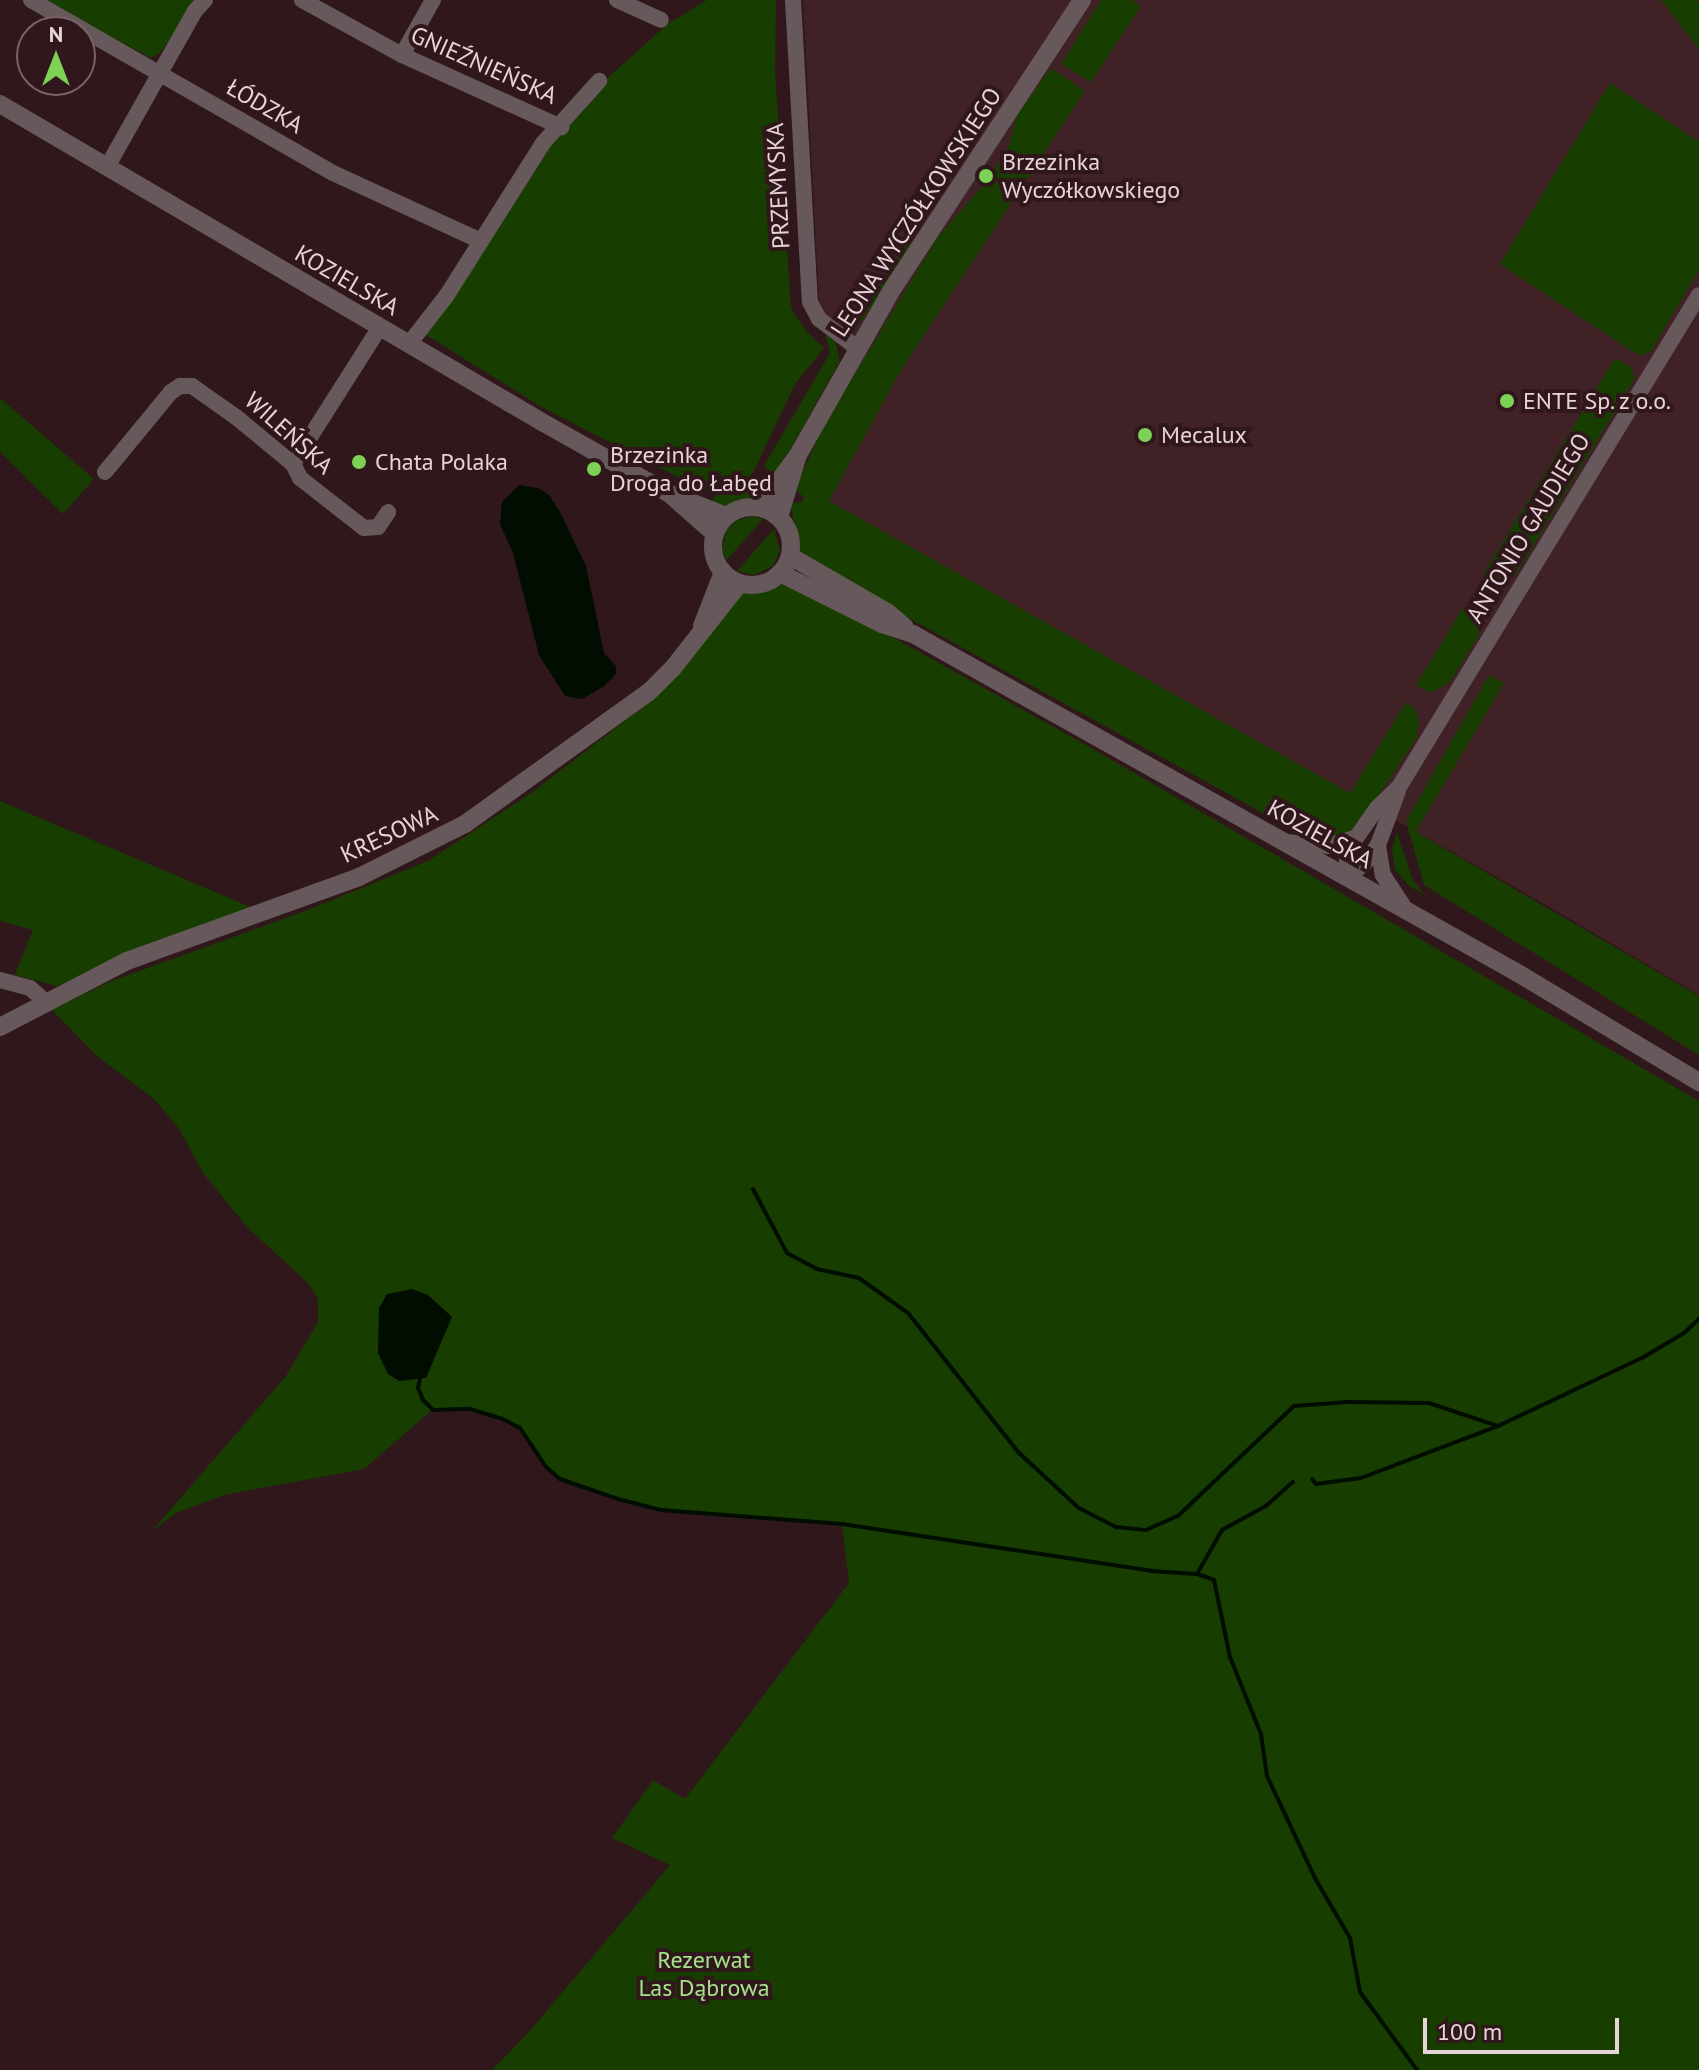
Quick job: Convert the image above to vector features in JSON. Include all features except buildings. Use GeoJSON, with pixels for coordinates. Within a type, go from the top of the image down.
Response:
{"type":"FeatureCollection","features":[{"type":"Feature","properties":{"kind":"street","name":"ŁÓDZKA"},"geometry":{"type":"LineString","coordinates":[[31,0],[333,173],[481,241]]}},
{"type":"Feature","properties":{"kind":"street"},"geometry":{"type":"LineString","coordinates":[[107,167],[159,72],[195,11],[205,0]]}},
{"type":"Feature","properties":{"kind":"street","name":"GNIEŹNIEŃSKA"},"geometry":{"type":"LineString","coordinates":[[302,0],[402,55],[561,127]]}},
{"type":"Feature","properties":{"kind":"street"},"geometry":{"type":"LineString","coordinates":[[402,55],[433,0]]}},
{"type":"Feature","properties":{"kind":"street"},"geometry":{"type":"LineString","coordinates":[[617,0],[661,20]]}},
{"type":"Feature","properties":{"kind":"street","name":"PRZEMYSKA"},"geometry":{"type":"LineString","coordinates":[[793,0],[810,302],[822,322],[857,348]]}},
{"type":"Feature","properties":{"kind":"street","name":"LEONA WYCZÓŁKOWSKIEGO"},"geometry":{"type":"LineString","coordinates":[[760,507],[798,455],[857,348],[1082,0]]}},
{"type":"Feature","properties":{"kind":"street"},"geometry":{"type":"LineString","coordinates":[[409,344],[447,295],[543,143],[561,127],[599,81]]}},
{"type":"Feature","properties":{"kind":"street","name":"KOZIELSKA"},"geometry":{"type":"LineString","coordinates":[[0,104],[670,494],[726,516]]}},
{"type":"Feature","properties":{"kind":"street","name":"ANTONIO GAUDIEGO"},"geometry":{"type":"LineString","coordinates":[[1347,877],[1346,859],[1355,838],[1399,787],[1699,295]]}},
{"type":"Feature","properties":{"kind":"street"},"geometry":{"type":"LineString","coordinates":[[293,464],[380,327]]}},
{"type":"Feature","properties":{"kind":"street","name":"WILEŃSKA"},"geometry":{"type":"LineString","coordinates":[[105,472],[171,392],[180,386],[192,386],[205,392],[293,464],[300,478],[364,528],[378,527],[388,512]]}},
{"type":"Feature","properties":{"kind":"street","name":"LEONA WYCZÓŁKOWSKIEGO"},"geometry":{"type":"LineString","coordinates":[[779,517],[798,455]]}},
{"type":"Feature","properties":{"kind":"street","name":"KOZIELSKA"},"geometry":{"type":"LineString","coordinates":[[670,494],[714,533]]}},
{"type":"Feature","properties":{"kind":"street"},"geometry":{"type":"LineString","coordinates":[[760,507],[779,517],[790,538],[790,556],[780,573],[758,584],[740,583],[723,572],[713,554],[714,533],[726,516],[742,508],[760,507]]}},
{"type":"Feature","properties":{"kind":"street","name":"KOZIELSKA"},"geometry":{"type":"LineString","coordinates":[[790,556],[887,612],[913,634],[1406,910],[1699,1082]]}},
{"type":"Feature","properties":{"kind":"street","name":"KRESOWA"},"geometry":{"type":"LineString","coordinates":[[701,628],[723,572]]}},
{"type":"Feature","properties":{"kind":"street","name":"KOZIELSKA"},"geometry":{"type":"LineString","coordinates":[[780,573],[882,624],[913,634]]}},
{"type":"Feature","properties":{"kind":"street","name":"KRESOWA"},"geometry":{"type":"LineString","coordinates":[[0,1027],[127,961],[359,877],[445,836],[521,786],[649,692],[673,668],[701,628],[740,583]]}},
{"type":"Feature","properties":{"kind":"street","name":"ANTONIO GAUDIEGO"},"geometry":{"type":"LineString","coordinates":[[1347,877],[1364,864],[1378,845],[1399,787]]}},
{"type":"Feature","properties":{"kind":"street"},"geometry":{"type":"LineString","coordinates":[[1286,842],[1328,846],[1355,838]]}},
{"type":"Feature","properties":{"kind":"street"},"geometry":{"type":"LineString","coordinates":[[1378,845],[1383,875],[1406,910]]}},
{"type":"Feature","properties":{"kind":"street"},"geometry":{"type":"LineString","coordinates":[[0,980],[30,988],[46,1002]]}},
{"type":"Feature","properties":{"kind":"shaded area"},"geometry":{"type":"Polygon","coordinates":[[[803,0],[1699,0],[1699,995],[1548,906],[829,501],[846,469],[859,345],[826,318],[819,299],[803,0]]]}},
{"type":"Feature","properties":{"kind":"shaded area"},"geometry":{"type":"Polygon","coordinates":[[[519,485],[538,488],[549,495],[560,512],[586,566],[604,653],[616,666],[616,674],[603,687],[582,699],[565,696],[539,655],[513,553],[500,524],[502,502],[519,485]]]}},
{"type":"Feature","properties":{"kind":"shaded area"},"geometry":{"type":"Polygon","coordinates":[[[412,1289],[428,1295],[452,1317],[426,1378],[399,1381],[388,1374],[378,1353],[379,1308],[387,1294],[412,1289]]]}},
{"type":"Feature","properties":{"kind":"green space"},"geometry":{"type":"Polygon","coordinates":[[[42,0],[199,0],[160,53],[151,58],[96,29],[96,16],[72,16],[42,0]]]}},
{"type":"Feature","properties":{"kind":"green space"},"geometry":{"type":"Polygon","coordinates":[[[707,0],[776,0],[775,71],[791,308],[805,330],[824,348],[795,384],[753,473],[746,479],[709,493],[545,409],[423,333],[544,150],[603,82],[669,23],[707,0]]]}},
{"type":"Feature","properties":{"kind":"green space"},"geometry":{"type":"Polygon","coordinates":[[[1101,0],[1132,0],[1141,6],[1091,82],[1061,64],[1101,0]]]}},
{"type":"Feature","properties":{"kind":"green space"},"geometry":{"type":"Polygon","coordinates":[[[1661,0],[1696,0],[1699,3],[1699,49],[1661,0]]]}},
{"type":"Feature","properties":{"kind":"green space"},"geometry":{"type":"Polygon","coordinates":[[[1051,68],[1085,91],[900,372],[829,501],[1350,793],[1406,702],[1415,709],[1419,722],[1416,739],[1361,822],[1347,834],[1332,839],[1310,839],[809,563],[800,550],[790,502],[801,503],[804,498],[795,488],[824,425],[937,238],[986,182],[1009,146],[1017,115],[1051,68]]]}},
{"type":"Feature","properties":{"kind":"green space"},"geometry":{"type":"Polygon","coordinates":[[[1610,83],[1699,142],[1699,270],[1650,353],[1639,355],[1500,264],[1610,83]]]}},
{"type":"Feature","properties":{"kind":"green space"},"geometry":{"type":"Polygon","coordinates":[[[910,241],[915,241],[862,321],[852,327],[910,241]]]}},
{"type":"Feature","properties":{"kind":"green space"},"geometry":{"type":"Polygon","coordinates":[[[825,333],[836,343],[840,361],[776,475],[765,468],[765,464],[830,353],[825,333]]]}},
{"type":"Feature","properties":{"kind":"green space"},"geometry":{"type":"Polygon","coordinates":[[[1615,358],[1630,366],[1635,378],[1515,576],[1495,583],[1482,576],[1615,358]]]}},
{"type":"Feature","properties":{"kind":"green space"},"geometry":{"type":"Polygon","coordinates":[[[0,398],[94,479],[63,514],[0,452],[0,398]]]}},
{"type":"Feature","properties":{"kind":"green space"},"geometry":{"type":"Polygon","coordinates":[[[757,480],[767,487],[758,496],[726,506],[709,503],[715,496],[757,480]]]}},
{"type":"Feature","properties":{"kind":"green space"},"geometry":{"type":"Polygon","coordinates":[[[752,516],[763,519],[726,561],[722,549],[726,531],[736,521],[752,516]]]}},
{"type":"Feature","properties":{"kind":"green space"},"geometry":{"type":"Polygon","coordinates":[[[774,529],[780,551],[773,566],[754,575],[737,571],[774,529]]]}},
{"type":"Feature","properties":{"kind":"green space","name":"Rezerwat Las Dąbrowa"},"geometry":{"type":"Polygon","coordinates":[[[782,584],[801,586],[1086,745],[1699,1101],[1699,2070],[492,2070],[529,2032],[670,1865],[612,1838],[653,1780],[685,1799],[849,1583],[842,1524],[661,1510],[584,1490],[560,1479],[546,1467],[519,1428],[489,1413],[452,1408],[432,1410],[364,1469],[224,1495],[176,1513],[152,1531],[286,1376],[318,1322],[318,1299],[308,1283],[247,1227],[203,1173],[178,1127],[154,1099],[97,1056],[52,1010],[109,982],[305,911],[428,861],[534,791],[644,706],[742,593],[782,584]]]}},
{"type":"Feature","properties":{"kind":"green space"},"geometry":{"type":"Polygon","coordinates":[[[1464,606],[1479,615],[1479,635],[1450,682],[1431,693],[1416,685],[1464,606]]]}},
{"type":"Feature","properties":{"kind":"green space"},"geometry":{"type":"Polygon","coordinates":[[[1489,675],[1504,683],[1416,832],[1699,996],[1699,1055],[1424,885],[1406,821],[1489,675]]]}},
{"type":"Feature","properties":{"kind":"green space"},"geometry":{"type":"Polygon","coordinates":[[[0,801],[253,908],[57,986],[15,975],[33,930],[0,921],[0,801]]]}},
{"type":"Feature","properties":{"kind":"green space"},"geometry":{"type":"Polygon","coordinates":[[[1397,832],[1413,880],[1425,895],[1409,886],[1395,870],[1392,848],[1397,832]]]}},
{"type":"Feature","properties":{"kind":"waterway"},"geometry":{"type":"LineString","coordinates":[[753,1189],[787,1253],[817,1269],[859,1278],[908,1313],[1018,1452],[1079,1508],[1116,1527],[1146,1530],[1179,1515],[1294,1406],[1348,1402],[1429,1403],[1498,1426]]}},
{"type":"Feature","properties":{"kind":"waterway"},"geometry":{"type":"LineString","coordinates":[[1312,1479],[1316,1484],[1361,1478],[1498,1426],[1642,1358],[1684,1333],[1699,1319]]}},
{"type":"Feature","properties":{"kind":"waterway"},"geometry":{"type":"LineString","coordinates":[[420,1379],[418,1388],[423,1400],[433,1410],[470,1409],[503,1419],[520,1428],[546,1467],[560,1479],[618,1499],[661,1510],[842,1524],[1151,1571],[1197,1574],[1222,1530],[1266,1506],[1293,1482]]}},
{"type":"Feature","properties":{"kind":"waterway"},"geometry":{"type":"LineString","coordinates":[[1197,1574],[1214,1580],[1230,1657],[1261,1734],[1267,1776],[1316,1880],[1350,1938],[1360,1992],[1417,2070]]}},
{"type":"Feature","properties":{"kind":"place","name":"Brzezinka Wyczółkowskiego"},"geometry":{"type":"Point","coordinates":[986,176]}},
{"type":"Feature","properties":{"kind":"place","name":"ENTE Sp. z o.o."},"geometry":{"type":"Point","coordinates":[1507,401]}},
{"type":"Feature","properties":{"kind":"place","name":"Mecalux"},"geometry":{"type":"Point","coordinates":[1145,435]}},
{"type":"Feature","properties":{"kind":"place","name":"Chata Polaka"},"geometry":{"type":"Point","coordinates":[359,462]}},
{"type":"Feature","properties":{"kind":"place","name":"Brzezinka Droga do Łabęd"},"geometry":{"type":"Point","coordinates":[594,469]}}]}
